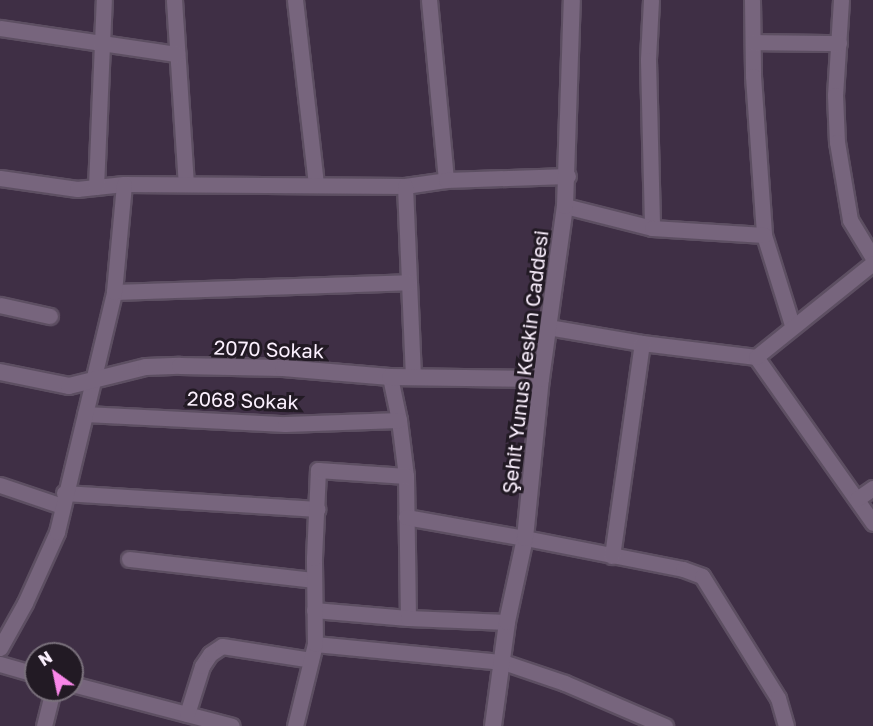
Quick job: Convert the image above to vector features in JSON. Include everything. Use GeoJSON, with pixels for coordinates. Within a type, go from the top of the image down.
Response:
{"type":"FeatureCollection","features":[{"type":"Feature","properties":{"kind":"street"},"geometry":{"type":"LineString","coordinates":[[96,187],[104,0]]}},
{"type":"Feature","properties":{"kind":"street"},"geometry":{"type":"LineString","coordinates":[[174,0],[186,184]]}},
{"type":"Feature","properties":{"kind":"street"},"geometry":{"type":"LineString","coordinates":[[295,0],[316,185]]}},
{"type":"Feature","properties":{"kind":"street"},"geometry":{"type":"LineString","coordinates":[[429,0],[446,180]]}},
{"type":"Feature","properties":{"kind":"street","name":"Şehit Yunus Keskin Caddesi"},"geometry":{"type":"LineString","coordinates":[[493,726],[507,622],[525,538],[541,379],[565,206],[568,176],[572,0]]}},
{"type":"Feature","properties":{"kind":"street"},"geometry":{"type":"LineString","coordinates":[[651,0],[648,60],[652,228]]}},
{"type":"Feature","properties":{"kind":"street"},"geometry":{"type":"LineString","coordinates":[[752,0],[764,235],[792,325]]}},
{"type":"Feature","properties":{"kind":"street"},"geometry":{"type":"LineString","coordinates":[[841,0],[837,130],[850,220],[873,258]]}},
{"type":"Feature","properties":{"kind":"street"},"geometry":{"type":"LineString","coordinates":[[0,28],[177,54]]}},
{"type":"Feature","properties":{"kind":"street"},"geometry":{"type":"LineString","coordinates":[[753,42],[838,43]]}},
{"type":"Feature","properties":{"kind":"street"},"geometry":{"type":"LineString","coordinates":[[0,178],[77,189],[124,184],[405,186],[446,180],[568,176]]}},
{"type":"Feature","properties":{"kind":"street"},"geometry":{"type":"LineString","coordinates":[[0,648],[25,603],[57,532],[114,292],[124,184]]}},
{"type":"Feature","properties":{"kind":"street"},"geometry":{"type":"LineString","coordinates":[[405,186],[413,377]]}},
{"type":"Feature","properties":{"kind":"street"},"geometry":{"type":"LineString","coordinates":[[565,206],[652,228],[764,235]]}},
{"type":"Feature","properties":{"kind":"street"},"geometry":{"type":"LineString","coordinates":[[756,357],[792,325],[873,263]]}},
{"type":"Feature","properties":{"kind":"street"},"geometry":{"type":"LineString","coordinates":[[114,292],[408,282]]}},
{"type":"Feature","properties":{"kind":"street"},"geometry":{"type":"LineString","coordinates":[[0,305],[51,316]]}},
{"type":"Feature","properties":{"kind":"street"},"geometry":{"type":"LineString","coordinates":[[548,327],[642,343],[756,357],[873,523]]}},
{"type":"Feature","properties":{"kind":"street"},"geometry":{"type":"LineString","coordinates":[[612,556],[642,343]]}},
{"type":"Feature","properties":{"kind":"street","name":"2070 Sokak"},"geometry":{"type":"LineString","coordinates":[[0,372],[60,385],[92,382],[146,367],[180,366],[283,368],[390,377],[541,379]]}},
{"type":"Feature","properties":{"kind":"street"},"geometry":{"type":"LineString","coordinates":[[390,377],[399,420],[406,476],[408,618]]}},
{"type":"Feature","properties":{"kind":"street","name":"2068 Sokak"},"geometry":{"type":"LineString","coordinates":[[85,414],[285,424],[399,420]]}},
{"type":"Feature","properties":{"kind":"street"},"geometry":{"type":"LineString","coordinates":[[295,726],[315,644],[314,580],[318,470],[406,476]]}},
{"type":"Feature","properties":{"kind":"street"},"geometry":{"type":"LineString","coordinates":[[857,500],[873,488]]}},
{"type":"Feature","properties":{"kind":"street"},"geometry":{"type":"LineString","coordinates":[[2,489],[63,500],[316,509]]}},
{"type":"Feature","properties":{"kind":"street"},"geometry":{"type":"LineString","coordinates":[[406,518],[525,538],[683,569],[702,576],[778,698],[786,726]]}},
{"type":"Feature","properties":{"kind":"street"},"geometry":{"type":"LineString","coordinates":[[129,559],[314,580]]}},
{"type":"Feature","properties":{"kind":"street"},"geometry":{"type":"LineString","coordinates":[[315,610],[408,618],[507,622]]}},
{"type":"Feature","properties":{"kind":"street"},"geometry":{"type":"LineString","coordinates":[[315,644],[503,662],[565,683],[665,726]]}},
{"type":"Feature","properties":{"kind":"street"},"geometry":{"type":"LineString","coordinates":[[193,719],[202,666],[210,654],[222,646],[311,660]]}},
{"type":"Feature","properties":{"kind":"street"},"geometry":{"type":"LineString","coordinates":[[0,664],[24,671]]}},
{"type":"Feature","properties":{"kind":"street"},"geometry":{"type":"LineString","coordinates":[[84,687],[193,719],[232,726]]}},
{"type":"Feature","properties":{"kind":"street"},"geometry":{"type":"LineString","coordinates":[[44,726],[50,702]]}}]}
